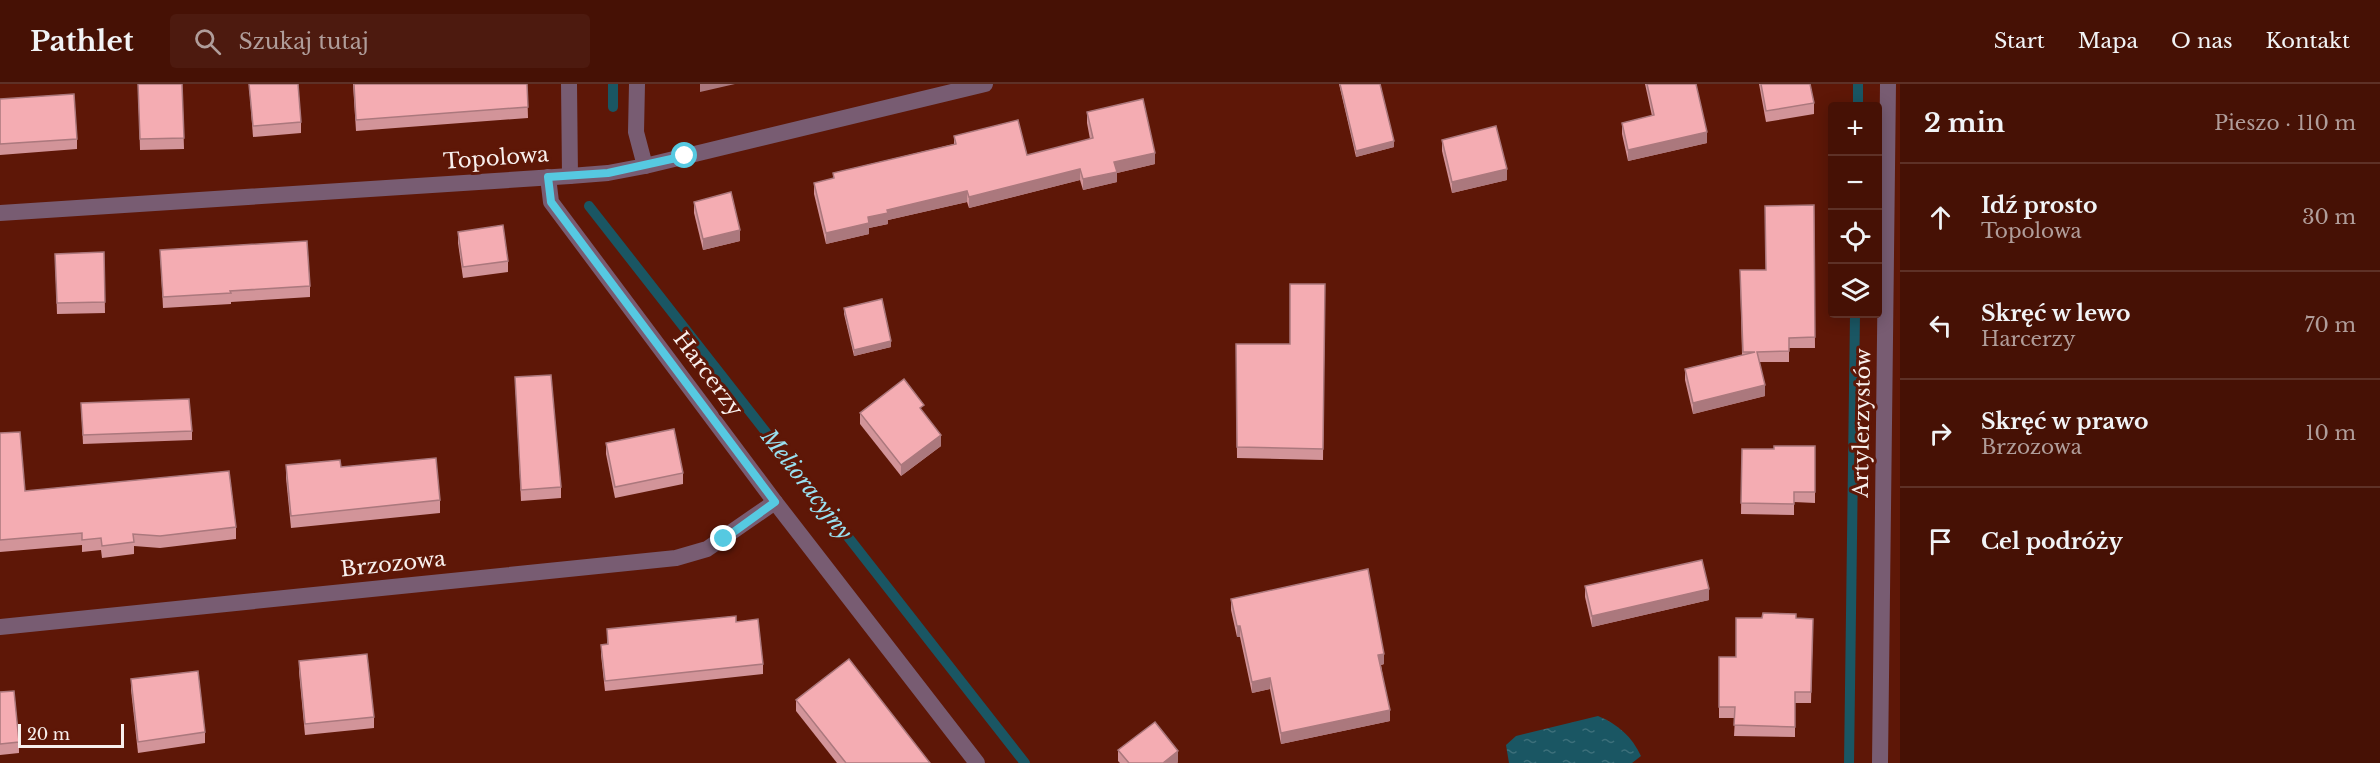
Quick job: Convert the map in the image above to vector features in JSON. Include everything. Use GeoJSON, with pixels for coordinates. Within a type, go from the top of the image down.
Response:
{"type":"FeatureCollection","features":[{"type":"Feature","properties":{"kind":"street"},"geometry":{"type":"LineString","coordinates":[[569,84],[570,176]]}},
{"type":"Feature","properties":{"kind":"street"},"geometry":{"type":"LineString","coordinates":[[637,84],[636,132],[645,166]]}},
{"type":"Feature","properties":{"kind":"street","name":"Topolowa"},"geometry":{"type":"LineString","coordinates":[[0,213],[608,173],[985,84]]}},
{"type":"Feature","properties":{"kind":"street","name":"Artylerzystów"},"geometry":{"type":"LineString","coordinates":[[1880,763],[1893,258],[1888,84]]}},
{"type":"Feature","properties":{"kind":"street","name":"Harcerzy"},"geometry":{"type":"LineString","coordinates":[[548,177],[551,202],[775,502],[977,763]]}},
{"type":"Feature","properties":{"kind":"street","name":"Brzozowa"},"geometry":{"type":"LineString","coordinates":[[0,627],[676,558],[707,549],[775,502]]}},
{"type":"Feature","properties":{"kind":"water"},"geometry":{"type":"Polygon","coordinates":[[[1598,716],[1624,732],[1641,756],[1632,763],[1509,763],[1506,745],[1516,736],[1598,716]]]}},
{"type":"Feature","properties":{"kind":"building"},"geometry":{"type":"Polygon","coordinates":[[[138,84],[182,84],[184,138],[140,139],[138,84]]]}},
{"type":"Feature","properties":{"kind":"building"},"geometry":{"type":"Polygon","coordinates":[[[249,84],[298,84],[301,122],[253,126],[249,84]]]}},
{"type":"Feature","properties":{"kind":"building"},"geometry":{"type":"Polygon","coordinates":[[[354,84],[527,84],[528,107],[356,120],[354,84]]]}},
{"type":"Feature","properties":{"kind":"building"},"geometry":{"type":"Polygon","coordinates":[[[1340,84],[1380,84],[1394,141],[1356,151],[1340,84]]]}},
{"type":"Feature","properties":{"kind":"building"},"geometry":{"type":"Polygon","coordinates":[[[1647,84],[1696,84],[1707,132],[1628,150],[1622,123],[1654,115],[1647,84]]]}},
{"type":"Feature","properties":{"kind":"building"},"geometry":{"type":"Polygon","coordinates":[[[1761,84],[1810,84],[1814,103],[1766,111],[1761,84]]]}},
{"type":"Feature","properties":{"kind":"building"},"geometry":{"type":"Polygon","coordinates":[[[74,94],[77,139],[0,144],[0,99],[74,94]]]}},
{"type":"Feature","properties":{"kind":"building"},"geometry":{"type":"Polygon","coordinates":[[[1143,99],[1155,153],[1114,162],[1117,172],[1083,179],[1080,169],[969,197],[967,191],[887,210],[888,213],[868,217],[869,223],[826,233],[814,183],[834,178],[833,173],[956,144],[954,136],[1018,120],[1027,155],[1093,138],[1087,112],[1143,99]]]}},
{"type":"Feature","properties":{"kind":"building"},"geometry":{"type":"Polygon","coordinates":[[[1496,126],[1507,169],[1452,182],[1442,140],[1496,126]]]}},
{"type":"Feature","properties":{"kind":"building"},"geometry":{"type":"Polygon","coordinates":[[[731,192],[740,230],[703,239],[694,202],[731,192]]]}},
{"type":"Feature","properties":{"kind":"building"},"geometry":{"type":"Polygon","coordinates":[[[1814,205],[1815,337],[1789,338],[1789,351],[1757,352],[1765,385],[1693,403],[1685,369],[1755,352],[1743,352],[1740,270],[1766,270],[1765,206],[1814,205]]]}},
{"type":"Feature","properties":{"kind":"building"},"geometry":{"type":"Polygon","coordinates":[[[503,225],[508,261],[463,267],[458,232],[503,225]]]}},
{"type":"Feature","properties":{"kind":"building"},"geometry":{"type":"Polygon","coordinates":[[[307,241],[310,286],[163,297],[160,250],[307,241]]]}},
{"type":"Feature","properties":{"kind":"building"},"geometry":{"type":"Polygon","coordinates":[[[104,252],[105,302],[57,303],[55,254],[104,252]]]}},
{"type":"Feature","properties":{"kind":"building"},"geometry":{"type":"Polygon","coordinates":[[[1290,284],[1325,284],[1323,449],[1237,447],[1236,344],[1290,344],[1290,284]]]}},
{"type":"Feature","properties":{"kind":"building"},"geometry":{"type":"Polygon","coordinates":[[[882,299],[891,341],[854,350],[844,308],[882,299]]]}},
{"type":"Feature","properties":{"kind":"building"},"geometry":{"type":"Polygon","coordinates":[[[551,375],[561,487],[521,490],[515,377],[551,375]]]}},
{"type":"Feature","properties":{"kind":"building"},"geometry":{"type":"Polygon","coordinates":[[[904,379],[924,405],[920,408],[941,435],[901,465],[860,413],[904,379]]]}},
{"type":"Feature","properties":{"kind":"building"},"geometry":{"type":"Polygon","coordinates":[[[189,399],[192,431],[83,435],[81,403],[189,399]]]}},
{"type":"Feature","properties":{"kind":"building"},"geometry":{"type":"Polygon","coordinates":[[[674,429],[683,473],[615,487],[606,443],[674,429]]]}},
{"type":"Feature","properties":{"kind":"building"},"geometry":{"type":"Polygon","coordinates":[[[20,432],[25,491],[229,471],[236,527],[160,536],[133,534],[134,542],[102,546],[101,538],[82,540],[82,533],[0,540],[0,433],[20,432]]]}},
{"type":"Feature","properties":{"kind":"building"},"geometry":{"type":"Polygon","coordinates":[[[1774,446],[1815,446],[1815,492],[1794,492],[1794,504],[1741,503],[1742,449],[1774,449],[1774,446]]]}},
{"type":"Feature","properties":{"kind":"building"},"geometry":{"type":"Polygon","coordinates":[[[436,458],[440,500],[291,516],[286,465],[340,460],[341,467],[436,458]]]}},
{"type":"Feature","properties":{"kind":"building"},"geometry":{"type":"Polygon","coordinates":[[[1702,560],[1709,589],[1592,616],[1585,586],[1702,560]]]}},
{"type":"Feature","properties":{"kind":"building"},"geometry":{"type":"Polygon","coordinates":[[[1368,569],[1384,654],[1378,655],[1390,710],[1281,733],[1270,678],[1252,682],[1240,626],[1237,626],[1231,599],[1368,569]]]}},
{"type":"Feature","properties":{"kind":"building"},"geometry":{"type":"Polygon","coordinates":[[[1763,613],[1796,614],[1796,618],[1813,619],[1811,692],[1795,692],[1795,727],[1734,725],[1735,707],[1719,707],[1719,657],[1736,657],[1736,618],[1762,618],[1763,613]]]}},
{"type":"Feature","properties":{"kind":"building"},"geometry":{"type":"Polygon","coordinates":[[[736,616],[736,622],[758,619],[763,664],[605,681],[601,645],[608,644],[607,629],[736,616]]]}},
{"type":"Feature","properties":{"kind":"building"},"geometry":{"type":"Polygon","coordinates":[[[367,654],[374,717],[305,724],[299,661],[367,654]]]}},
{"type":"Feature","properties":{"kind":"building"},"geometry":{"type":"Polygon","coordinates":[[[849,659],[930,763],[846,763],[796,700],[849,659]]]}},
{"type":"Feature","properties":{"kind":"building"},"geometry":{"type":"Polygon","coordinates":[[[198,671],[205,732],[138,742],[131,679],[198,671]]]}},
{"type":"Feature","properties":{"kind":"building"},"geometry":{"type":"Polygon","coordinates":[[[14,691],[19,742],[0,744],[0,692],[14,691]]]}},
{"type":"Feature","properties":{"kind":"building"},"geometry":{"type":"Polygon","coordinates":[[[1155,722],[1178,751],[1163,763],[1129,763],[1118,750],[1155,722]]]}},
{"type":"Feature","properties":{"kind":"waterway"},"geometry":{"type":"LineString","coordinates":[[613,84],[613,107]]}},
{"type":"Feature","properties":{"kind":"waterway"},"geometry":{"type":"LineString","coordinates":[[1858,84],[1858,102]]}},
{"type":"Feature","properties":{"kind":"waterway","name":"Melioracyjny"},"geometry":{"type":"LineString","coordinates":[[589,206],[1025,763]]}},
{"type":"Feature","properties":{"kind":"waterway"},"geometry":{"type":"LineString","coordinates":[[1849,763],[1855,318]]}},
{"type":"Feature","properties":{"kind":"route"},"geometry":{"type":"LineString","coordinates":[[685,156],[608,173],[548,177],[551,202],[775,502],[724,539]]}}]}
